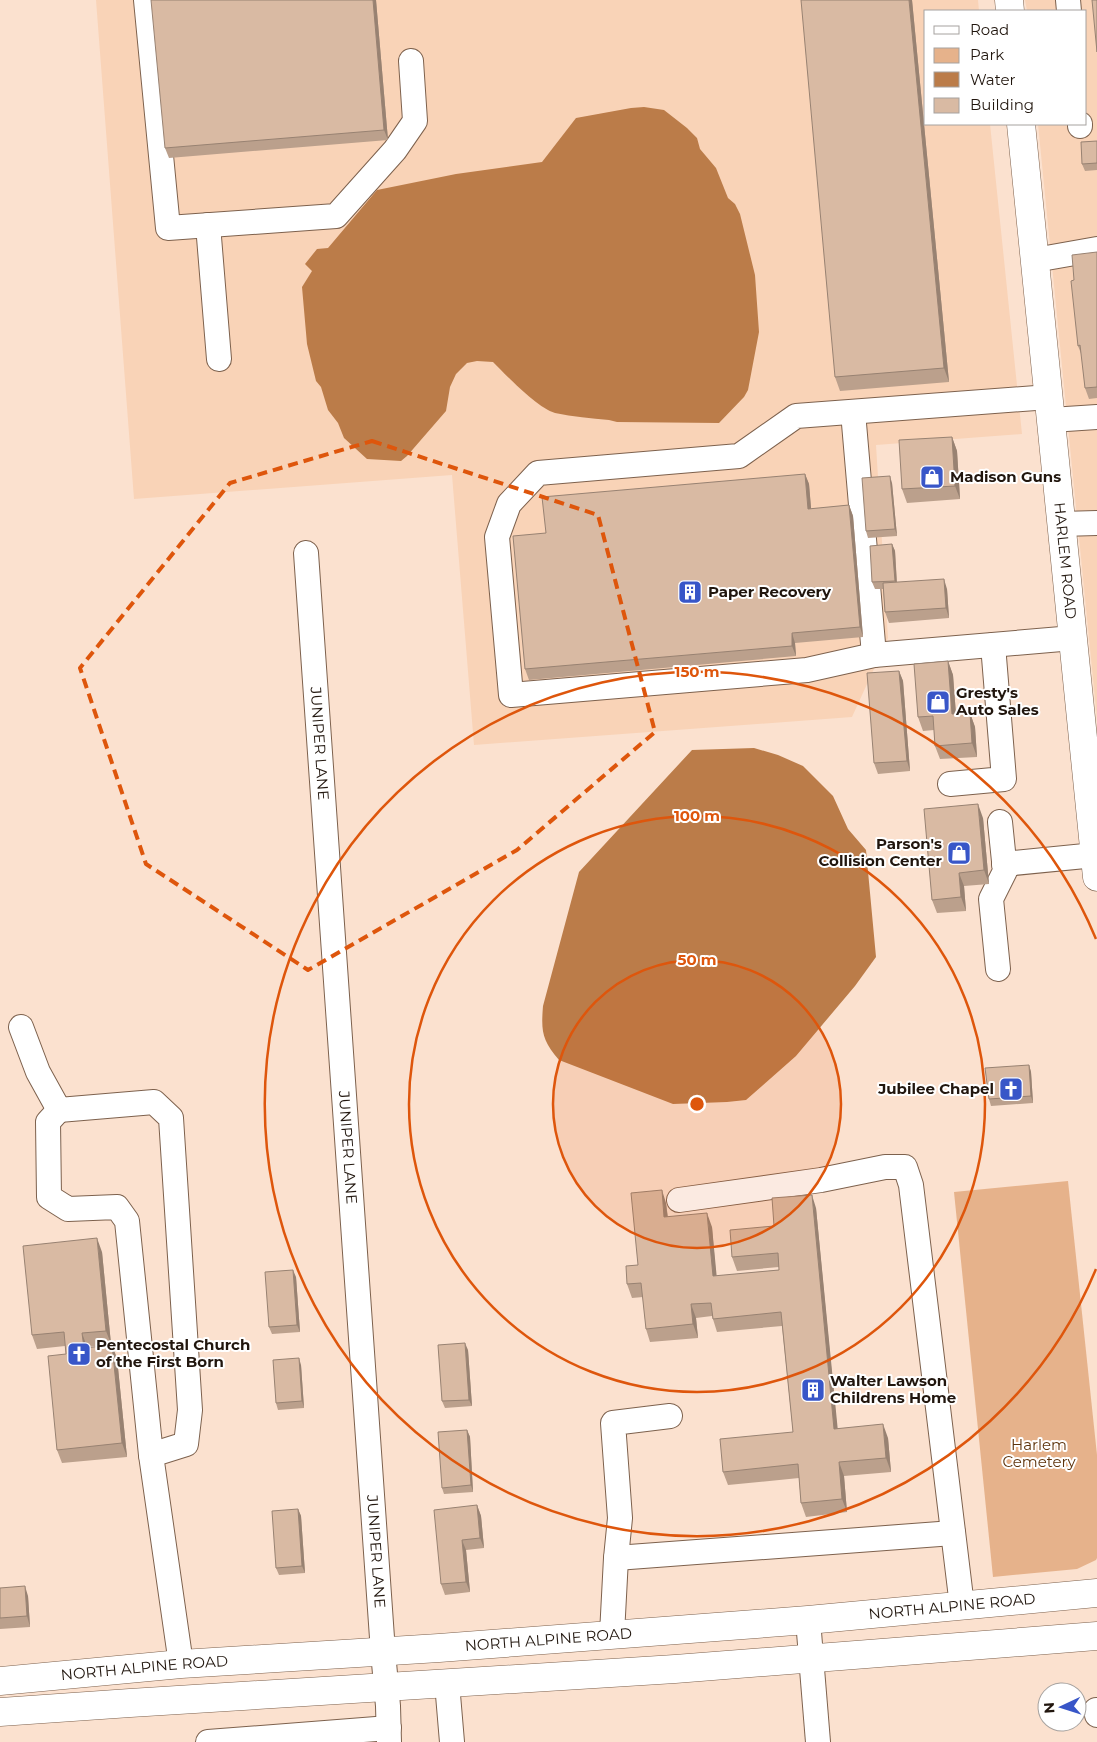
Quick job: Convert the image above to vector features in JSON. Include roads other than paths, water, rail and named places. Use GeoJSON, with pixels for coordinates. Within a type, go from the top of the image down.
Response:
{"type":"FeatureCollection","features":[{"type":"Feature","properties":{"kind":"main road","name":"HARLEM ROAD"},"geometry":{"type":"LineString","coordinates":[[1022,125],[1095,853]]}},
{"type":"Feature","properties":{"kind":"main road","name":"NORTH ALPINE ROAD"},"geometry":{"type":"LineString","coordinates":[[0,1681],[181,1664],[383,1652],[808,1620],[1097,1593]]}},
{"type":"Feature","properties":{"kind":"main road","name":"NORTH ALPINE ROAD"},"geometry":{"type":"LineString","coordinates":[[0,1712],[675,1669],[1097,1636]]}},
{"type":"Feature","properties":{"kind":"street"},"geometry":{"type":"LineString","coordinates":[[146,0],[168,228],[336,216],[395,150],[415,121],[411,61]]}},
{"type":"Feature","properties":{"kind":"street"},"geometry":{"type":"LineString","coordinates":[[208,225],[219,359]]}},
{"type":"Feature","properties":{"kind":"street"},"geometry":{"type":"LineString","coordinates":[[1035,260],[1097,249]]}},
{"type":"Feature","properties":{"kind":"street"},"geometry":{"type":"LineString","coordinates":[[1073,638],[874,655],[807,670],[511,696],[497,537],[509,504],[538,473],[739,456],[796,416],[852,412],[1050,409],[1097,417]]}},
{"type":"Feature","properties":{"kind":"street"},"geometry":{"type":"LineString","coordinates":[[852,412],[874,655]]}},
{"type":"Feature","properties":{"kind":"street"},"geometry":{"type":"LineString","coordinates":[[1061,524],[1097,523]]}},
{"type":"Feature","properties":{"kind":"street","name":"JUNIPER LANE"},"geometry":{"type":"LineString","coordinates":[[306,554],[389,1735]]}},
{"type":"Feature","properties":{"kind":"street"},"geometry":{"type":"LineString","coordinates":[[950,784],[1004,779],[993,645]]}},
{"type":"Feature","properties":{"kind":"street"},"geometry":{"type":"LineString","coordinates":[[998,969],[991,899],[1005,871],[1000,822]]}},
{"type":"Feature","properties":{"kind":"street"},"geometry":{"type":"LineString","coordinates":[[1004,864],[1095,853]]}},
{"type":"Feature","properties":{"kind":"street"},"geometry":{"type":"LineString","coordinates":[[21,1027],[38,1072],[59,1110]]}},
{"type":"Feature","properties":{"kind":"street"},"geometry":{"type":"LineString","coordinates":[[151,1455],[186,1444],[190,1410],[171,1118],[154,1102],[59,1110],[48,1122],[48,1197],[68,1209],[116,1207],[127,1221],[151,1455],[181,1664]]}},
{"type":"Feature","properties":{"kind":"street"},"geometry":{"type":"LineString","coordinates":[[679,1200],[821,1180],[885,1167],[905,1167],[911,1185],[962,1606]]}},
{"type":"Feature","properties":{"kind":"street"},"geometry":{"type":"LineString","coordinates":[[612,1634],[620,1518],[613,1423],[670,1416]]}},
{"type":"Feature","properties":{"kind":"street"},"geometry":{"type":"LineString","coordinates":[[616,1558],[953,1533]]}},
{"type":"Feature","properties":{"kind":"street"},"geometry":{"type":"LineString","coordinates":[[808,1620],[818,1742]]}},
{"type":"Feature","properties":{"kind":"street"},"geometry":{"type":"LineString","coordinates":[[447,1683],[452,1742]]}},
{"type":"Feature","properties":{"kind":"street"},"geometry":{"type":"LineString","coordinates":[[208,1742],[389,1735]]}},
{"type":"Feature","properties":{"kind":"water"},"geometry":{"type":"Polygon","coordinates":[[[644,107],[664,110],[697,138],[700,149],[716,168],[728,198],[735,204],[740,214],[755,275],[759,332],[748,390],[744,397],[719,423],[617,422],[555,413],[548,410],[522,390],[493,362],[477,361],[467,363],[456,374],[450,387],[446,411],[407,456],[401,461],[367,459],[344,438],[338,423],[328,410],[321,387],[316,381],[307,344],[302,287],[312,271],[305,264],[317,249],[328,248],[377,190],[456,174],[542,162],[576,118],[644,107]]]}},
{"type":"Feature","properties":{"kind":"water"},"geometry":{"type":"Polygon","coordinates":[[[754,748],[778,755],[803,766],[833,796],[848,829],[866,850],[876,957],[855,986],[796,1056],[746,1100],[673,1104],[559,1060],[549,1047],[544,1035],[542,1023],[543,1006],[579,872],[692,750],[754,748]]]}},
{"type":"Feature","properties":{"kind":"place","name":"Madison Guns"},"geometry":{"type":"Point","coordinates":[932,477]}},
{"type":"Feature","properties":{"kind":"place","name":"Paper Recovery"},"geometry":{"type":"Point","coordinates":[690,592]}},
{"type":"Feature","properties":{"kind":"place","name":"Gresty's Auto Sales"},"geometry":{"type":"Point","coordinates":[938,702]}},
{"type":"Feature","properties":{"kind":"place","name":"Parson's Collision Center"},"geometry":{"type":"Point","coordinates":[959,853]}},
{"type":"Feature","properties":{"kind":"place","name":"Jubilee Chapel"},"geometry":{"type":"Point","coordinates":[1011,1089]}},
{"type":"Feature","properties":{"kind":"place","name":"Pentecostal Church of the First Born"},"geometry":{"type":"Point","coordinates":[79,1354]}},
{"type":"Feature","properties":{"kind":"place","name":"Walter Lawson Childrens Home"},"geometry":{"type":"Point","coordinates":[813,1390]}},
{"type":"Feature","properties":{"kind":"park label","name":"Harlem Cemetery"},"geometry":{"type":"Point","coordinates":[1039,1454]}}]}
